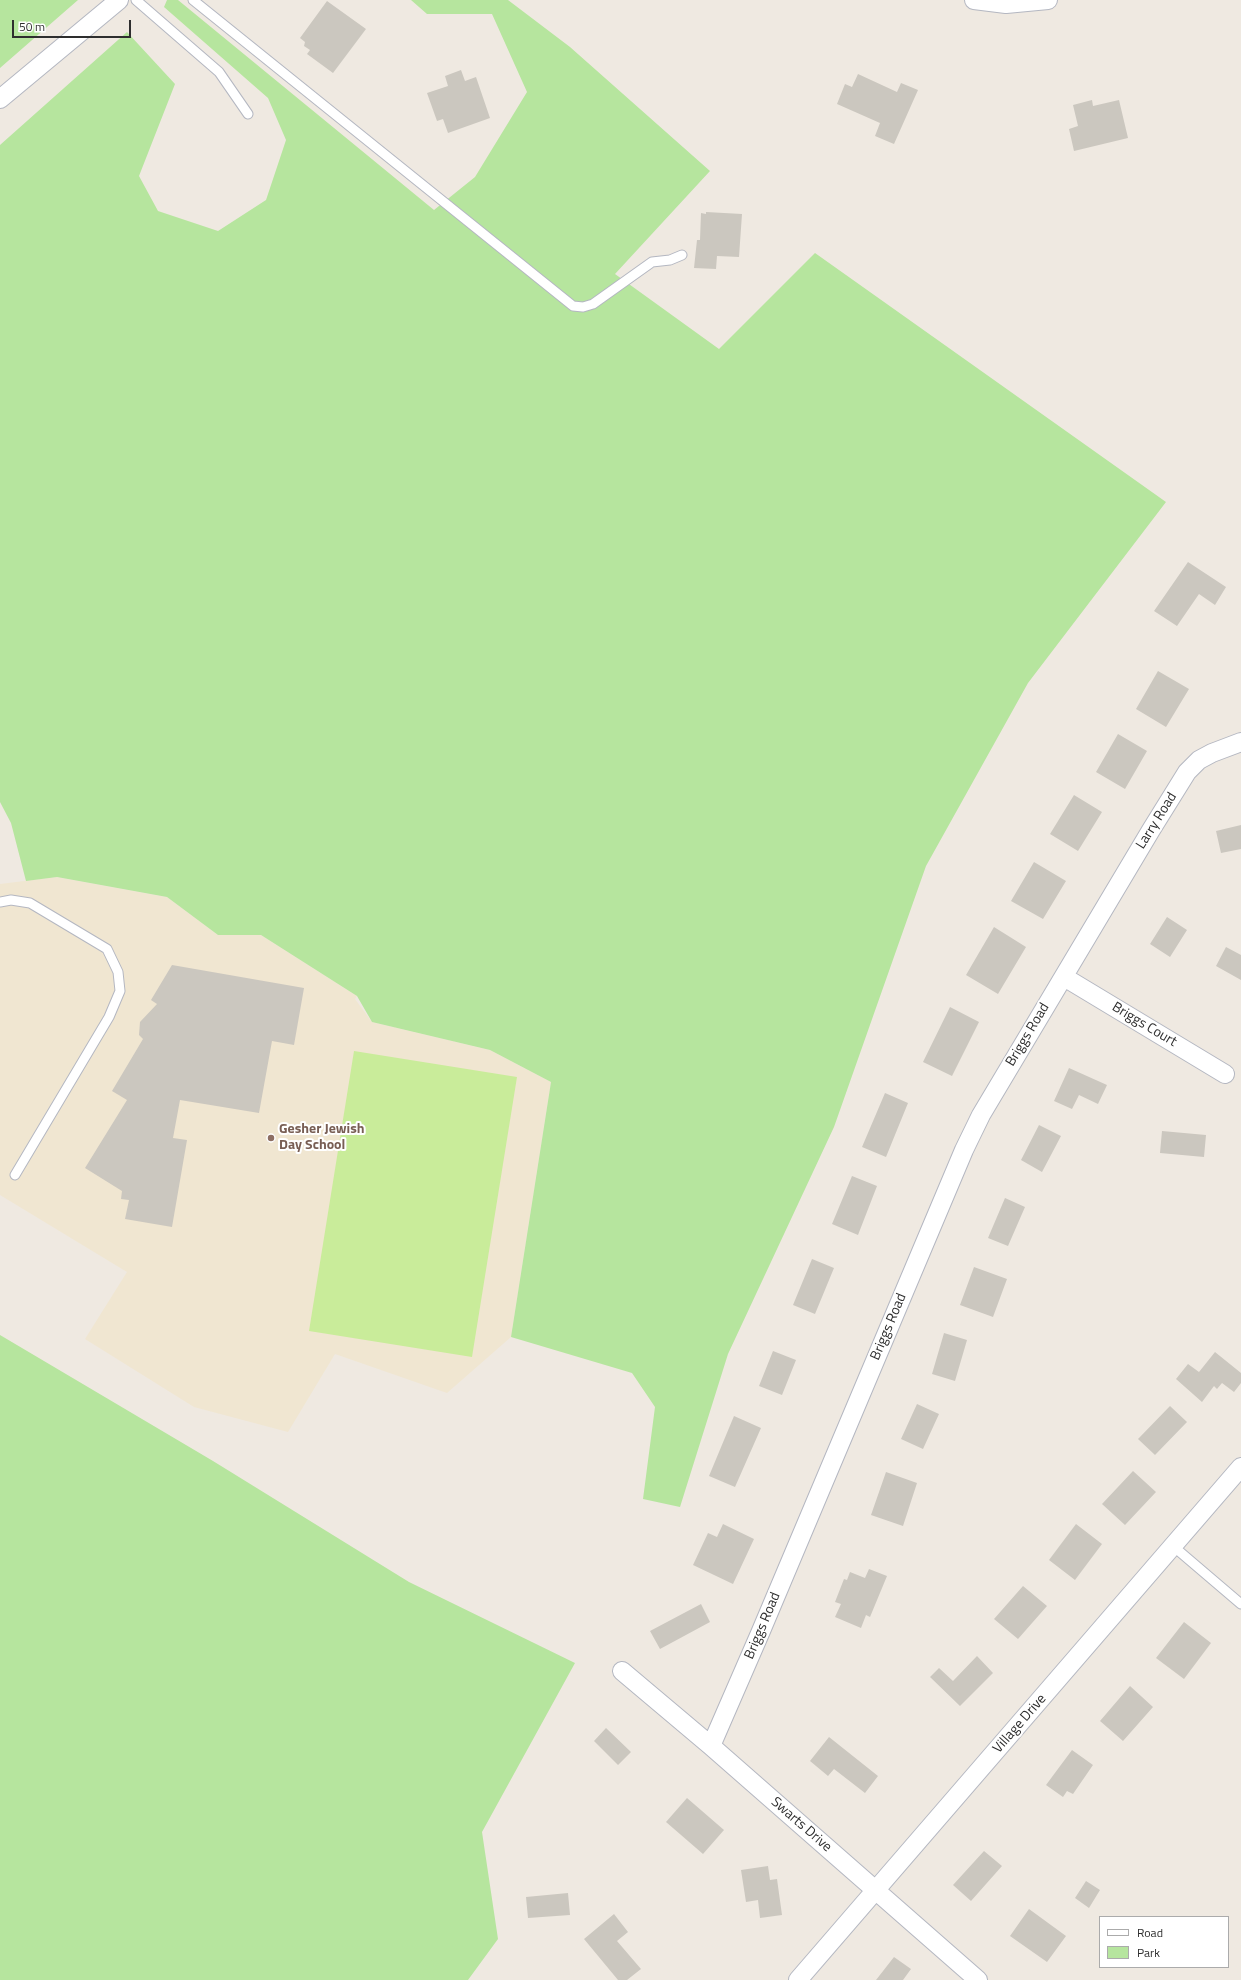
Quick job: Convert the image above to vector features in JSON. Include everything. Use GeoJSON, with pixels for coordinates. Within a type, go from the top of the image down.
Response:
{"type":"FeatureCollection","features":[{"type":"Feature","properties":{"kind":"street"},"geometry":{"type":"LineString","coordinates":[[0,99],[119,0]]}},
{"type":"Feature","properties":{"kind":"street"},"geometry":{"type":"LineString","coordinates":[[974,0],[1006,4],[1030,3],[1048,0]]}},
{"type":"Feature","properties":{"kind":"street","name":"Larry Road"},"geometry":{"type":"LineString","coordinates":[[1096,923],[1187,772],[1199,760],[1212,752],[1241,742]]}},
{"type":"Feature","properties":{"kind":"street","name":"Briggs Road"},"geometry":{"type":"LineString","coordinates":[[711,1746],[964,1150],[981,1114],[1096,923]]}},
{"type":"Feature","properties":{"kind":"street","name":"Briggs Court"},"geometry":{"type":"LineString","coordinates":[[1064,977],[1225,1074]]}},
{"type":"Feature","properties":{"kind":"street","name":"Village Drive"},"geometry":{"type":"LineString","coordinates":[[798,1980],[1241,1467]]}},
{"type":"Feature","properties":{"kind":"street","name":"Swarts Drive"},"geometry":{"type":"LineString","coordinates":[[622,1671],[711,1746],[978,1980]]}},
{"type":"Feature","properties":{"kind":"lane"},"geometry":{"type":"LineString","coordinates":[[136,0],[219,72],[248,114]]}},
{"type":"Feature","properties":{"kind":"lane"},"geometry":{"type":"LineString","coordinates":[[193,0],[573,306],[583,307],[593,304],[652,262],[670,260],[682,254]]}},
{"type":"Feature","properties":{"kind":"lane"},"geometry":{"type":"LineString","coordinates":[[0,902],[11,900],[30,903],[107,949],[118,972],[120,991],[109,1017],[15,1175]]}},
{"type":"Feature","properties":{"kind":"lane"},"geometry":{"type":"LineString","coordinates":[[1173,1546],[1241,1604]]}},
{"type":"Feature","properties":{"kind":"shaded area","name":"Gesher Jewish Day School"},"geometry":{"type":"Polygon","coordinates":[[[57,877],[167,897],[218,935],[261,935],[357,996],[355,999],[372,1022],[490,1050],[551,1082],[511,1337],[447,1393],[335,1354],[288,1432],[194,1407],[85,1339],[127,1272],[0,1195],[0,884],[57,877]]]}},
{"type":"Feature","properties":{"kind":"green space"},"geometry":{"type":"Polygon","coordinates":[[[0,0],[78,0],[0,68],[0,0]]]}},
{"type":"Feature","properties":{"kind":"green space"},"geometry":{"type":"Polygon","coordinates":[[[167,0],[178,0],[434,210],[475,177],[527,92],[492,14],[427,14],[411,0],[508,0],[570,47],[710,171],[615,274],[719,349],[815,253],[1166,502],[1028,683],[926,866],[834,1127],[728,1354],[680,1507],[643,1499],[655,1407],[632,1373],[511,1337],[551,1082],[490,1050],[372,1022],[357,996],[261,935],[218,935],[167,897],[57,877],[26,881],[11,823],[0,802],[0,145],[127,32],[175,84],[139,176],[158,211],[218,231],[266,200],[286,140],[268,98],[164,7],[167,0]]]}},
{"type":"Feature","properties":{"kind":"green space"},"geometry":{"type":"Polygon","coordinates":[[[354,1051],[517,1077],[472,1357],[309,1331],[354,1051]]]}},
{"type":"Feature","properties":{"kind":"green space"},"geometry":{"type":"Polygon","coordinates":[[[0,1335],[213,1461],[409,1582],[575,1663],[482,1832],[498,1939],[468,1980],[0,1980],[0,1335]]]}},
{"type":"Feature","properties":{"kind":"building"},"geometry":{"type":"Polygon","coordinates":[[[327,1],[366,29],[333,73],[307,54],[310,50],[304,46],[305,42],[300,38],[327,1]]]}},
{"type":"Feature","properties":{"kind":"building"},"geometry":{"type":"Polygon","coordinates":[[[461,70],[465,81],[476,77],[490,118],[448,133],[443,119],[437,121],[427,93],[448,86],[445,76],[461,70]]]}},
{"type":"Feature","properties":{"kind":"building"},"geometry":{"type":"Polygon","coordinates":[[[858,74],[897,92],[901,83],[918,90],[894,144],[875,136],[880,123],[837,104],[845,84],[852,87],[858,74]]]}},
{"type":"Feature","properties":{"kind":"building"},"geometry":{"type":"Polygon","coordinates":[[[1092,100],[1093,106],[1119,100],[1128,138],[1074,151],[1069,129],[1078,126],[1073,105],[1092,100]]]}},
{"type":"Feature","properties":{"kind":"building"},"geometry":{"type":"Polygon","coordinates":[[[706,212],[742,214],[739,257],[717,256],[716,269],[694,268],[697,240],[700,240],[701,213],[706,214],[706,212]]]}},
{"type":"Feature","properties":{"kind":"building"},"geometry":{"type":"Polygon","coordinates":[[[1188,562],[1226,587],[1215,605],[1199,594],[1177,626],[1154,611],[1188,562]]]}},
{"type":"Feature","properties":{"kind":"building"},"geometry":{"type":"Polygon","coordinates":[[[1158,671],[1189,689],[1166,727],[1136,709],[1158,671]]]}},
{"type":"Feature","properties":{"kind":"building"},"geometry":{"type":"Polygon","coordinates":[[[1118,734],[1147,751],[1125,789],[1096,772],[1118,734]]]}},
{"type":"Feature","properties":{"kind":"building"},"geometry":{"type":"Polygon","coordinates":[[[1074,795],[1102,812],[1078,851],[1050,834],[1074,795]]]}},
{"type":"Feature","properties":{"kind":"building"},"geometry":{"type":"Polygon","coordinates":[[[1241,825],[1241,849],[1221,853],[1216,831],[1241,825]]]}},
{"type":"Feature","properties":{"kind":"building"},"geometry":{"type":"Polygon","coordinates":[[[1034,862],[1066,881],[1043,919],[1011,901],[1034,862]]]}},
{"type":"Feature","properties":{"kind":"building"},"geometry":{"type":"Polygon","coordinates":[[[1167,917],[1187,930],[1170,957],[1150,944],[1167,917]]]}},
{"type":"Feature","properties":{"kind":"building"},"geometry":{"type":"Polygon","coordinates":[[[994,927],[1026,947],[998,994],[966,975],[994,927]]]}},
{"type":"Feature","properties":{"kind":"building"},"geometry":{"type":"Polygon","coordinates":[[[1226,947],[1241,955],[1241,980],[1216,966],[1226,947]]]}},
{"type":"Feature","properties":{"kind":"building"},"geometry":{"type":"Polygon","coordinates":[[[172,965],[304,988],[294,1045],[272,1041],[259,1113],[180,1100],[173,1138],[187,1140],[172,1227],[125,1219],[129,1200],[121,1199],[122,1191],[85,1168],[127,1100],[112,1091],[143,1039],[139,1035],[140,1022],[157,1004],[151,1000],[172,965]]]}},
{"type":"Feature","properties":{"kind":"building"},"geometry":{"type":"Polygon","coordinates":[[[950,1007],[979,1022],[952,1076],[923,1062],[950,1007]]]}},
{"type":"Feature","properties":{"kind":"building"},"geometry":{"type":"Polygon","coordinates":[[[1069,1068],[1107,1085],[1098,1104],[1079,1095],[1072,1109],[1054,1101],[1069,1068]]]}},
{"type":"Feature","properties":{"kind":"building"},"geometry":{"type":"Polygon","coordinates":[[[885,1093],[908,1103],[886,1157],[862,1147],[885,1093]]]}},
{"type":"Feature","properties":{"kind":"building"},"geometry":{"type":"Polygon","coordinates":[[[1039,1125],[1061,1136],[1042,1172],[1021,1160],[1039,1125]]]}},
{"type":"Feature","properties":{"kind":"building"},"geometry":{"type":"Polygon","coordinates":[[[1162,1131],[1206,1135],[1204,1157],[1160,1153],[1162,1131]]]}},
{"type":"Feature","properties":{"kind":"building"},"geometry":{"type":"Polygon","coordinates":[[[852,1176],[877,1186],[858,1235],[832,1224],[852,1176]]]}},
{"type":"Feature","properties":{"kind":"building"},"geometry":{"type":"Polygon","coordinates":[[[1005,1198],[1025,1207],[1008,1246],[988,1238],[1005,1198]]]}},
{"type":"Feature","properties":{"kind":"building"},"geometry":{"type":"Polygon","coordinates":[[[812,1259],[834,1268],[815,1314],[793,1305],[812,1259]]]}},
{"type":"Feature","properties":{"kind":"building"},"geometry":{"type":"Polygon","coordinates":[[[974,1267],[1007,1279],[993,1317],[960,1305],[974,1267]]]}},
{"type":"Feature","properties":{"kind":"building"},"geometry":{"type":"Polygon","coordinates":[[[944,1333],[967,1340],[955,1381],[932,1374],[944,1333]]]}},
{"type":"Feature","properties":{"kind":"building"},"geometry":{"type":"Polygon","coordinates":[[[773,1351],[796,1360],[782,1395],[759,1386],[773,1351]]]}},
{"type":"Feature","properties":{"kind":"building"},"geometry":{"type":"Polygon","coordinates":[[[1215,1352],[1241,1373],[1241,1383],[1234,1392],[1222,1383],[1217,1389],[1214,1386],[1202,1402],[1176,1379],[1188,1364],[1199,1372],[1215,1352]]]}},
{"type":"Feature","properties":{"kind":"building"},"geometry":{"type":"Polygon","coordinates":[[[917,1404],[939,1414],[923,1449],[901,1439],[917,1404]]]}},
{"type":"Feature","properties":{"kind":"building"},"geometry":{"type":"Polygon","coordinates":[[[1170,1406],[1187,1422],[1155,1455],[1138,1439],[1170,1406]]]}},
{"type":"Feature","properties":{"kind":"building"},"geometry":{"type":"Polygon","coordinates":[[[734,1416],[761,1428],[735,1487],[709,1476],[734,1416]]]}},
{"type":"Feature","properties":{"kind":"building"},"geometry":{"type":"Polygon","coordinates":[[[1133,1471],[1156,1492],[1125,1525],[1102,1504],[1133,1471]]]}},
{"type":"Feature","properties":{"kind":"building"},"geometry":{"type":"Polygon","coordinates":[[[886,1472],[917,1483],[903,1526],[871,1515],[886,1472]]]}},
{"type":"Feature","properties":{"kind":"building"},"geometry":{"type":"Polygon","coordinates":[[[723,1524],[754,1539],[733,1584],[693,1565],[708,1533],[717,1537],[723,1524]]]}},
{"type":"Feature","properties":{"kind":"building"},"geometry":{"type":"Polygon","coordinates":[[[1076,1524],[1102,1544],[1075,1580],[1049,1560],[1076,1524]]]}},
{"type":"Feature","properties":{"kind":"building"},"geometry":{"type":"Polygon","coordinates":[[[869,1569],[887,1576],[870,1617],[866,1615],[861,1628],[835,1617],[841,1604],[835,1602],[844,1579],[847,1580],[850,1572],[865,1578],[869,1569]]]}},
{"type":"Feature","properties":{"kind":"building"},"geometry":{"type":"Polygon","coordinates":[[[1023,1586],[1047,1606],[1018,1639],[994,1619],[1023,1586]]]}},
{"type":"Feature","properties":{"kind":"building"},"geometry":{"type":"Polygon","coordinates":[[[701,1604],[710,1622],[660,1649],[650,1631],[701,1604]]]}},
{"type":"Feature","properties":{"kind":"building"},"geometry":{"type":"Polygon","coordinates":[[[1184,1622],[1211,1643],[1184,1679],[1156,1658],[1184,1622]]]}},
{"type":"Feature","properties":{"kind":"building"},"geometry":{"type":"Polygon","coordinates":[[[977,1656],[993,1673],[960,1706],[930,1677],[939,1668],[953,1681],[977,1656]]]}},
{"type":"Feature","properties":{"kind":"building"},"geometry":{"type":"Polygon","coordinates":[[[1130,1686],[1153,1707],[1123,1741],[1100,1721],[1130,1686]]]}},
{"type":"Feature","properties":{"kind":"building"},"geometry":{"type":"Polygon","coordinates":[[[606,1728],[631,1752],[618,1765],[594,1741],[606,1728]]]}},
{"type":"Feature","properties":{"kind":"building"},"geometry":{"type":"Polygon","coordinates":[[[829,1737],[878,1776],[865,1793],[834,1769],[828,1776],[810,1761],[829,1737]]]}},
{"type":"Feature","properties":{"kind":"building"},"geometry":{"type":"Polygon","coordinates":[[[1072,1750],[1093,1765],[1073,1794],[1067,1791],[1063,1797],[1046,1785],[1072,1750]]]}},
{"type":"Feature","properties":{"kind":"building"},"geometry":{"type":"Polygon","coordinates":[[[687,1798],[724,1830],[703,1854],[666,1822],[687,1798]]]}},
{"type":"Feature","properties":{"kind":"building"},"geometry":{"type":"Polygon","coordinates":[[[984,1851],[1002,1866],[971,1901],[953,1885],[984,1851]]]}},
{"type":"Feature","properties":{"kind":"building"},"geometry":{"type":"Polygon","coordinates":[[[768,1866],[770,1880],[777,1879],[782,1915],[760,1918],[758,1900],[746,1902],[741,1870],[768,1866]]]}},
{"type":"Feature","properties":{"kind":"building"},"geometry":{"type":"Polygon","coordinates":[[[1086,1881],[1100,1890],[1089,1908],[1075,1898],[1086,1881]]]}},
{"type":"Feature","properties":{"kind":"building"},"geometry":{"type":"Polygon","coordinates":[[[568,1893],[570,1915],[528,1918],[526,1897],[568,1893]]]}},
{"type":"Feature","properties":{"kind":"building"},"geometry":{"type":"Polygon","coordinates":[[[1029,1909],[1066,1936],[1047,1962],[1010,1936],[1029,1909]]]}},
{"type":"Feature","properties":{"kind":"building"},"geometry":{"type":"Polygon","coordinates":[[[614,1914],[628,1932],[617,1941],[641,1969],[627,1980],[618,1980],[584,1939],[614,1914]]]}},
{"type":"Feature","properties":{"kind":"building"},"geometry":{"type":"Polygon","coordinates":[[[894,1957],[911,1969],[903,1980],[876,1980],[894,1957]]]}},
{"type":"Feature","properties":{"kind":"place","name":"Gesher Jewish Day School"},"geometry":{"type":"Point","coordinates":[271,1138]}}]}
